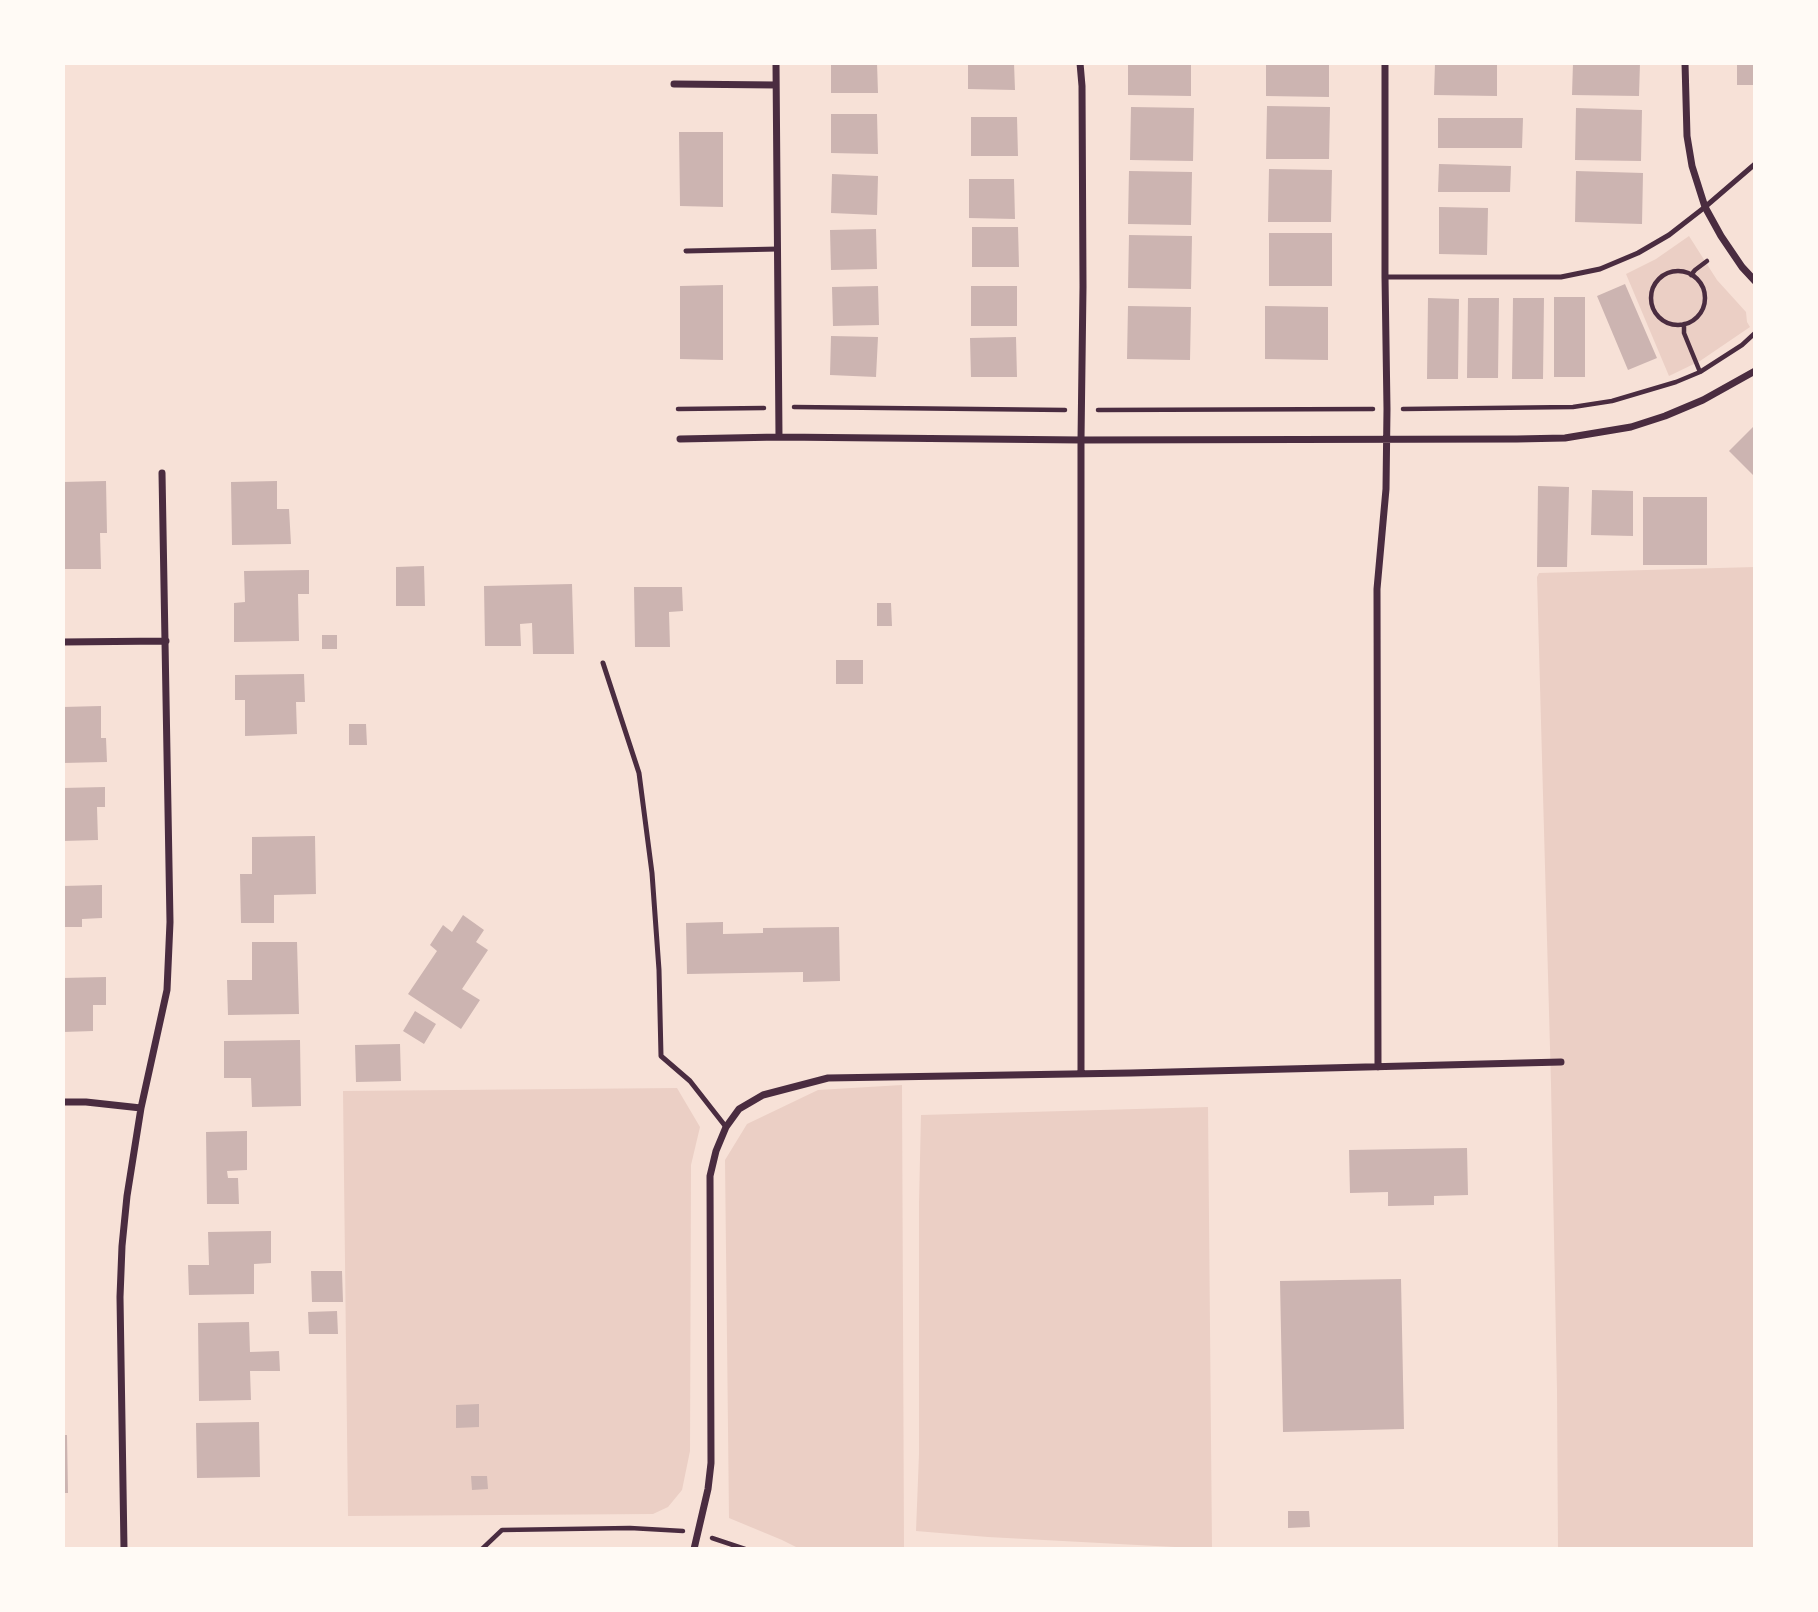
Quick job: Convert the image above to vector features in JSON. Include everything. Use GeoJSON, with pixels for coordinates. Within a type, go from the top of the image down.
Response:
{"type":"FeatureCollection","features":[{"type":"Feature","properties":{"kind":"street"},"geometry":{"type":"LineString","coordinates":[[776,63],[779,436]]}},
{"type":"Feature","properties":{"kind":"street"},"geometry":{"type":"LineString","coordinates":[[1080,63],[1083,287],[1081,1073]]}},
{"type":"Feature","properties":{"kind":"street"},"geometry":{"type":"LineString","coordinates":[[1378,1067],[1377,589],[1386,489],[1387,439],[1385,63]]}},
{"type":"Feature","properties":{"kind":"street"},"geometry":{"type":"LineString","coordinates":[[1685,63],[1687,136],[1692,166],[1705,207],[1742,267],[1755,281]]}},
{"type":"Feature","properties":{"kind":"street"},"geometry":{"type":"LineString","coordinates":[[674,85],[776,85]]}},
{"type":"Feature","properties":{"kind":"street"},"geometry":{"type":"LineString","coordinates":[[680,439],[779,436],[1081,440],[1565,438],[1597,434],[1665,415],[1703,400],[1755,371]]}},
{"type":"Feature","properties":{"kind":"street"},"geometry":{"type":"LineString","coordinates":[[124,1549],[120,1297],[122,1246],[141,1108],[167,990],[170,922],[162,473]]}},
{"type":"Feature","properties":{"kind":"street"},"geometry":{"type":"LineString","coordinates":[[63,642],[166,641]]}},
{"type":"Feature","properties":{"kind":"street"},"geometry":{"type":"LineString","coordinates":[[694,1549],[708,1489],[712,1446],[710,1176],[726,1127],[739,1109],[763,1095],[828,1078],[1561,1062]]}},
{"type":"Feature","properties":{"kind":"street"},"geometry":{"type":"LineString","coordinates":[[63,1102],[141,1108]]}},
{"type":"Feature","properties":{"kind":"lane"},"geometry":{"type":"LineString","coordinates":[[1385,277],[1561,277],[1600,268],[1638,253],[1669,235],[1755,164]]}},
{"type":"Feature","properties":{"kind":"lane"},"geometry":{"type":"LineString","coordinates":[[686,251],[778,249]]}},
{"type":"Feature","properties":{"kind":"lane"},"geometry":{"type":"LineString","coordinates":[[603,663],[639,773],[652,873],[659,970],[661,1056],[690,1081],[726,1127]]}},
{"type":"Feature","properties":{"kind":"path"},"geometry":{"type":"LineString","coordinates":[[1691,275],[1707,261]]}},
{"type":"Feature","properties":{"kind":"path"},"geometry":{"type":"LineString","coordinates":[[1676,271],[1691,275],[1700,282],[1703,290],[1703,307],[1699,315],[1684,324],[1675,325],[1659,318],[1651,302],[1655,285],[1667,273],[1676,271]]}},
{"type":"Feature","properties":{"kind":"path"},"geometry":{"type":"LineString","coordinates":[[1684,324],[1684,333],[1700,372]]}},
{"type":"Feature","properties":{"kind":"path"},"geometry":{"type":"LineString","coordinates":[[1404,409],[1573,407],[1632,397],[1700,372],[1742,345],[1755,333]]}},
{"type":"Feature","properties":{"kind":"path"},"geometry":{"type":"LineString","coordinates":[[794,407],[1065,410]]}},
{"type":"Feature","properties":{"kind":"path"},"geometry":{"type":"LineString","coordinates":[[678,409],[760,408]]}},
{"type":"Feature","properties":{"kind":"path"},"geometry":{"type":"LineString","coordinates":[[1099,410],[1370,409]]}},
{"type":"Feature","properties":{"kind":"path"},"geometry":{"type":"LineString","coordinates":[[482,1549],[502,1530],[629,1528],[697,1534],[745,1549]]}},
{"type":"Feature","properties":{"kind":"shaded area"},"geometry":{"type":"Polygon","coordinates":[[[1689,236],[1717,280],[1746,312],[1750,327],[1700,361],[1669,376],[1626,274],[1656,259],[1689,236]]]}},
{"type":"Feature","properties":{"kind":"shaded area"},"geometry":{"type":"Polygon","coordinates":[[[1755,567],[1755,1549],[1558,1549],[1551,1084],[1537,577],[1539,573],[1755,567]]]}},
{"type":"Feature","properties":{"kind":"shaded area"},"geometry":{"type":"Polygon","coordinates":[[[902,1085],[904,1549],[800,1549],[729,1518],[725,1160],[747,1124],[818,1090],[902,1085]]]}},
{"type":"Feature","properties":{"kind":"shaded area"},"geometry":{"type":"Polygon","coordinates":[[[677,1088],[700,1127],[691,1165],[690,1451],[682,1490],[668,1507],[653,1514],[348,1516],[343,1091],[677,1088]]]}},
{"type":"Feature","properties":{"kind":"shaded area"},"geometry":{"type":"Polygon","coordinates":[[[1208,1107],[1212,1549],[916,1531],[921,1115],[1208,1107]]]}},
{"type":"Feature","properties":{"kind":"building"},"geometry":{"type":"Polygon","coordinates":[[[831,63],[877,63],[878,93],[831,93],[831,63]]]}},
{"type":"Feature","properties":{"kind":"building"},"geometry":{"type":"Polygon","coordinates":[[[968,63],[1014,63],[1015,90],[968,89],[968,63]]]}},
{"type":"Feature","properties":{"kind":"building"},"geometry":{"type":"Polygon","coordinates":[[[1128,63],[1191,63],[1191,96],[1128,95],[1128,63]]]}},
{"type":"Feature","properties":{"kind":"building"},"geometry":{"type":"Polygon","coordinates":[[[1266,63],[1329,63],[1329,97],[1266,96],[1266,63]]]}},
{"type":"Feature","properties":{"kind":"building"},"geometry":{"type":"Polygon","coordinates":[[[1435,63],[1497,63],[1497,96],[1434,95],[1435,63]]]}},
{"type":"Feature","properties":{"kind":"building"},"geometry":{"type":"Polygon","coordinates":[[[1573,63],[1640,63],[1639,96],[1572,95],[1573,63]]]}},
{"type":"Feature","properties":{"kind":"building"},"geometry":{"type":"Polygon","coordinates":[[[1737,63],[1755,63],[1755,85],[1737,85],[1737,63]]]}},
{"type":"Feature","properties":{"kind":"building"},"geometry":{"type":"Polygon","coordinates":[[[1267,106],[1330,107],[1329,159],[1266,159],[1267,106]]]}},
{"type":"Feature","properties":{"kind":"building"},"geometry":{"type":"Polygon","coordinates":[[[1131,107],[1194,108],[1193,161],[1130,160],[1131,107]]]}},
{"type":"Feature","properties":{"kind":"building"},"geometry":{"type":"Polygon","coordinates":[[[1576,108],[1642,110],[1641,161],[1575,160],[1576,108]]]}},
{"type":"Feature","properties":{"kind":"building"},"geometry":{"type":"Polygon","coordinates":[[[831,114],[877,114],[878,154],[831,153],[831,114]]]}},
{"type":"Feature","properties":{"kind":"building"},"geometry":{"type":"Polygon","coordinates":[[[971,117],[1017,117],[1018,156],[971,156],[971,117]]]}},
{"type":"Feature","properties":{"kind":"building"},"geometry":{"type":"Polygon","coordinates":[[[1438,118],[1523,118],[1522,148],[1438,148],[1438,118]]]}},
{"type":"Feature","properties":{"kind":"building"},"geometry":{"type":"Polygon","coordinates":[[[679,132],[723,132],[723,207],[680,206],[679,132]]]}},
{"type":"Feature","properties":{"kind":"building"},"geometry":{"type":"Polygon","coordinates":[[[1439,164],[1511,166],[1510,192],[1438,192],[1439,164]]]}},
{"type":"Feature","properties":{"kind":"building"},"geometry":{"type":"Polygon","coordinates":[[[1269,169],[1332,170],[1331,222],[1268,222],[1269,169]]]}},
{"type":"Feature","properties":{"kind":"building"},"geometry":{"type":"Polygon","coordinates":[[[1129,171],[1192,172],[1191,225],[1128,224],[1129,171]]]}},
{"type":"Feature","properties":{"kind":"building"},"geometry":{"type":"Polygon","coordinates":[[[1576,171],[1643,173],[1642,224],[1575,222],[1576,171]]]}},
{"type":"Feature","properties":{"kind":"building"},"geometry":{"type":"Polygon","coordinates":[[[832,174],[878,176],[877,215],[831,213],[832,174]]]}},
{"type":"Feature","properties":{"kind":"building"},"geometry":{"type":"Polygon","coordinates":[[[969,179],[1014,179],[1015,219],[969,218],[969,179]]]}},
{"type":"Feature","properties":{"kind":"building"},"geometry":{"type":"Polygon","coordinates":[[[1439,207],[1488,208],[1487,255],[1439,254],[1439,207]]]}},
{"type":"Feature","properties":{"kind":"building"},"geometry":{"type":"Polygon","coordinates":[[[972,227],[1018,227],[1019,267],[972,267],[972,227]]]}},
{"type":"Feature","properties":{"kind":"building"},"geometry":{"type":"Polygon","coordinates":[[[876,229],[877,269],[831,270],[830,230],[876,229]]]}},
{"type":"Feature","properties":{"kind":"building"},"geometry":{"type":"Polygon","coordinates":[[[1269,233],[1332,233],[1332,286],[1269,286],[1269,233]]]}},
{"type":"Feature","properties":{"kind":"building"},"geometry":{"type":"Polygon","coordinates":[[[1129,235],[1192,236],[1191,289],[1128,288],[1129,235]]]}},
{"type":"Feature","properties":{"kind":"building"},"geometry":{"type":"Polygon","coordinates":[[[1625,284],[1657,358],[1628,370],[1597,296],[1625,284]]]}},
{"type":"Feature","properties":{"kind":"building"},"geometry":{"type":"Polygon","coordinates":[[[723,285],[723,360],[680,359],[680,286],[723,285]]]}},
{"type":"Feature","properties":{"kind":"building"},"geometry":{"type":"Polygon","coordinates":[[[878,286],[879,325],[833,326],[832,287],[878,286]]]}},
{"type":"Feature","properties":{"kind":"building"},"geometry":{"type":"Polygon","coordinates":[[[971,286],[1017,286],[1017,326],[971,326],[971,286]]]}},
{"type":"Feature","properties":{"kind":"building"},"geometry":{"type":"Polygon","coordinates":[[[1554,297],[1585,297],[1585,377],[1554,377],[1554,297]]]}},
{"type":"Feature","properties":{"kind":"building"},"geometry":{"type":"Polygon","coordinates":[[[1428,298],[1459,299],[1458,379],[1427,379],[1428,298]]]}},
{"type":"Feature","properties":{"kind":"building"},"geometry":{"type":"Polygon","coordinates":[[[1468,298],[1499,298],[1498,378],[1467,378],[1468,298]]]}},
{"type":"Feature","properties":{"kind":"building"},"geometry":{"type":"Polygon","coordinates":[[[1513,298],[1544,298],[1543,379],[1512,379],[1513,298]]]}},
{"type":"Feature","properties":{"kind":"building"},"geometry":{"type":"Polygon","coordinates":[[[1128,306],[1191,307],[1190,360],[1127,359],[1128,306]]]}},
{"type":"Feature","properties":{"kind":"building"},"geometry":{"type":"Polygon","coordinates":[[[1265,306],[1328,307],[1328,360],[1265,359],[1265,306]]]}},
{"type":"Feature","properties":{"kind":"building"},"geometry":{"type":"Polygon","coordinates":[[[831,336],[878,337],[876,377],[830,375],[831,336]]]}},
{"type":"Feature","properties":{"kind":"building"},"geometry":{"type":"Polygon","coordinates":[[[1016,337],[1017,377],[971,377],[970,338],[1016,337]]]}},
{"type":"Feature","properties":{"kind":"building"},"geometry":{"type":"Polygon","coordinates":[[[1755,425],[1755,477],[1729,451],[1755,425]]]}},
{"type":"Feature","properties":{"kind":"building"},"geometry":{"type":"Polygon","coordinates":[[[106,481],[107,533],[100,533],[101,569],[63,569],[63,482],[106,481]]]}},
{"type":"Feature","properties":{"kind":"building"},"geometry":{"type":"Polygon","coordinates":[[[277,481],[277,509],[289,509],[291,544],[232,545],[231,482],[277,481]]]}},
{"type":"Feature","properties":{"kind":"building"},"geometry":{"type":"Polygon","coordinates":[[[1538,486],[1569,487],[1567,567],[1537,567],[1538,486]]]}},
{"type":"Feature","properties":{"kind":"building"},"geometry":{"type":"Polygon","coordinates":[[[1592,490],[1633,491],[1633,536],[1591,535],[1592,490]]]}},
{"type":"Feature","properties":{"kind":"building"},"geometry":{"type":"Polygon","coordinates":[[[1643,497],[1707,497],[1707,565],[1643,565],[1643,497]]]}},
{"type":"Feature","properties":{"kind":"building"},"geometry":{"type":"Polygon","coordinates":[[[424,566],[425,606],[396,606],[396,567],[424,566]]]}},
{"type":"Feature","properties":{"kind":"building"},"geometry":{"type":"Polygon","coordinates":[[[309,570],[309,594],[298,594],[299,641],[234,642],[234,603],[245,602],[244,571],[309,570]]]}},
{"type":"Feature","properties":{"kind":"building"},"geometry":{"type":"Polygon","coordinates":[[[572,584],[574,654],[533,654],[532,623],[520,624],[521,646],[485,646],[484,586],[572,584]]]}},
{"type":"Feature","properties":{"kind":"building"},"geometry":{"type":"Polygon","coordinates":[[[634,587],[682,587],[683,611],[669,612],[670,647],[635,647],[634,587]]]}},
{"type":"Feature","properties":{"kind":"building"},"geometry":{"type":"Polygon","coordinates":[[[877,603],[891,603],[892,626],[877,626],[877,603]]]}},
{"type":"Feature","properties":{"kind":"building"},"geometry":{"type":"Polygon","coordinates":[[[322,635],[337,635],[337,649],[322,649],[322,635]]]}},
{"type":"Feature","properties":{"kind":"building"},"geometry":{"type":"Polygon","coordinates":[[[836,660],[863,660],[863,684],[836,684],[836,660]]]}},
{"type":"Feature","properties":{"kind":"building"},"geometry":{"type":"Polygon","coordinates":[[[304,674],[305,702],[296,702],[297,734],[245,736],[245,700],[235,700],[235,675],[304,674]]]}},
{"type":"Feature","properties":{"kind":"building"},"geometry":{"type":"Polygon","coordinates":[[[101,706],[101,738],[106,738],[107,762],[63,763],[63,707],[101,706]]]}},
{"type":"Feature","properties":{"kind":"building"},"geometry":{"type":"Polygon","coordinates":[[[349,724],[366,724],[367,745],[349,745],[349,724]]]}},
{"type":"Feature","properties":{"kind":"building"},"geometry":{"type":"Polygon","coordinates":[[[105,787],[105,807],[97,807],[98,840],[63,841],[63,788],[105,787]]]}},
{"type":"Feature","properties":{"kind":"building"},"geometry":{"type":"Polygon","coordinates":[[[315,836],[316,894],[274,895],[274,923],[241,923],[240,874],[252,874],[252,837],[315,836]]]}},
{"type":"Feature","properties":{"kind":"building"},"geometry":{"type":"Polygon","coordinates":[[[102,885],[102,918],[82,919],[82,927],[63,927],[63,886],[102,885]]]}},
{"type":"Feature","properties":{"kind":"building"},"geometry":{"type":"Polygon","coordinates":[[[463,915],[484,930],[476,942],[488,950],[462,989],[480,1000],[461,1029],[408,994],[437,951],[430,945],[443,925],[452,932],[463,915]]]}},
{"type":"Feature","properties":{"kind":"building"},"geometry":{"type":"Polygon","coordinates":[[[723,922],[723,934],[763,933],[763,928],[839,927],[840,981],[803,982],[803,972],[687,974],[686,923],[723,922]]]}},
{"type":"Feature","properties":{"kind":"building"},"geometry":{"type":"Polygon","coordinates":[[[252,942],[297,942],[299,1014],[228,1015],[227,980],[252,980],[252,942]]]}},
{"type":"Feature","properties":{"kind":"building"},"geometry":{"type":"Polygon","coordinates":[[[106,977],[106,1005],[93,1005],[93,1031],[63,1032],[63,978],[106,977]]]}},
{"type":"Feature","properties":{"kind":"building"},"geometry":{"type":"Polygon","coordinates":[[[415,1011],[436,1024],[424,1044],[403,1031],[415,1011]]]}},
{"type":"Feature","properties":{"kind":"building"},"geometry":{"type":"Polygon","coordinates":[[[300,1040],[301,1106],[252,1107],[251,1078],[224,1078],[224,1041],[300,1040]]]}},
{"type":"Feature","properties":{"kind":"building"},"geometry":{"type":"Polygon","coordinates":[[[400,1044],[401,1081],[356,1082],[355,1045],[400,1044]]]}},
{"type":"Feature","properties":{"kind":"building"},"geometry":{"type":"Polygon","coordinates":[[[247,1131],[247,1170],[227,1171],[228,1178],[238,1178],[239,1204],[207,1204],[206,1132],[247,1131]]]}},
{"type":"Feature","properties":{"kind":"building"},"geometry":{"type":"Polygon","coordinates":[[[1467,1148],[1468,1195],[1434,1196],[1434,1205],[1388,1206],[1388,1192],[1350,1193],[1349,1150],[1467,1148]]]}},
{"type":"Feature","properties":{"kind":"building"},"geometry":{"type":"Polygon","coordinates":[[[271,1231],[271,1263],[254,1264],[254,1294],[189,1295],[188,1265],[209,1265],[208,1232],[271,1231]]]}},
{"type":"Feature","properties":{"kind":"building"},"geometry":{"type":"Polygon","coordinates":[[[311,1271],[342,1271],[343,1302],[312,1302],[311,1271]]]}},
{"type":"Feature","properties":{"kind":"building"},"geometry":{"type":"Polygon","coordinates":[[[1401,1279],[1404,1429],[1283,1432],[1280,1281],[1401,1279]]]}},
{"type":"Feature","properties":{"kind":"building"},"geometry":{"type":"Polygon","coordinates":[[[337,1311],[338,1334],[309,1334],[308,1312],[337,1311]]]}},
{"type":"Feature","properties":{"kind":"building"},"geometry":{"type":"Polygon","coordinates":[[[249,1322],[250,1352],[279,1351],[280,1371],[250,1371],[251,1400],[199,1401],[198,1323],[249,1322]]]}},
{"type":"Feature","properties":{"kind":"building"},"geometry":{"type":"Polygon","coordinates":[[[479,1404],[479,1427],[456,1428],[456,1405],[479,1404]]]}},
{"type":"Feature","properties":{"kind":"building"},"geometry":{"type":"Polygon","coordinates":[[[259,1422],[260,1477],[197,1478],[196,1423],[259,1422]]]}},
{"type":"Feature","properties":{"kind":"building"},"geometry":{"type":"Polygon","coordinates":[[[63,1435],[67,1435],[68,1493],[63,1493],[63,1435]]]}},
{"type":"Feature","properties":{"kind":"building"},"geometry":{"type":"Polygon","coordinates":[[[471,1476],[487,1476],[488,1489],[472,1490],[471,1476]]]}},
{"type":"Feature","properties":{"kind":"building"},"geometry":{"type":"Polygon","coordinates":[[[1288,1511],[1309,1511],[1310,1527],[1288,1528],[1288,1511]]]}}]}
